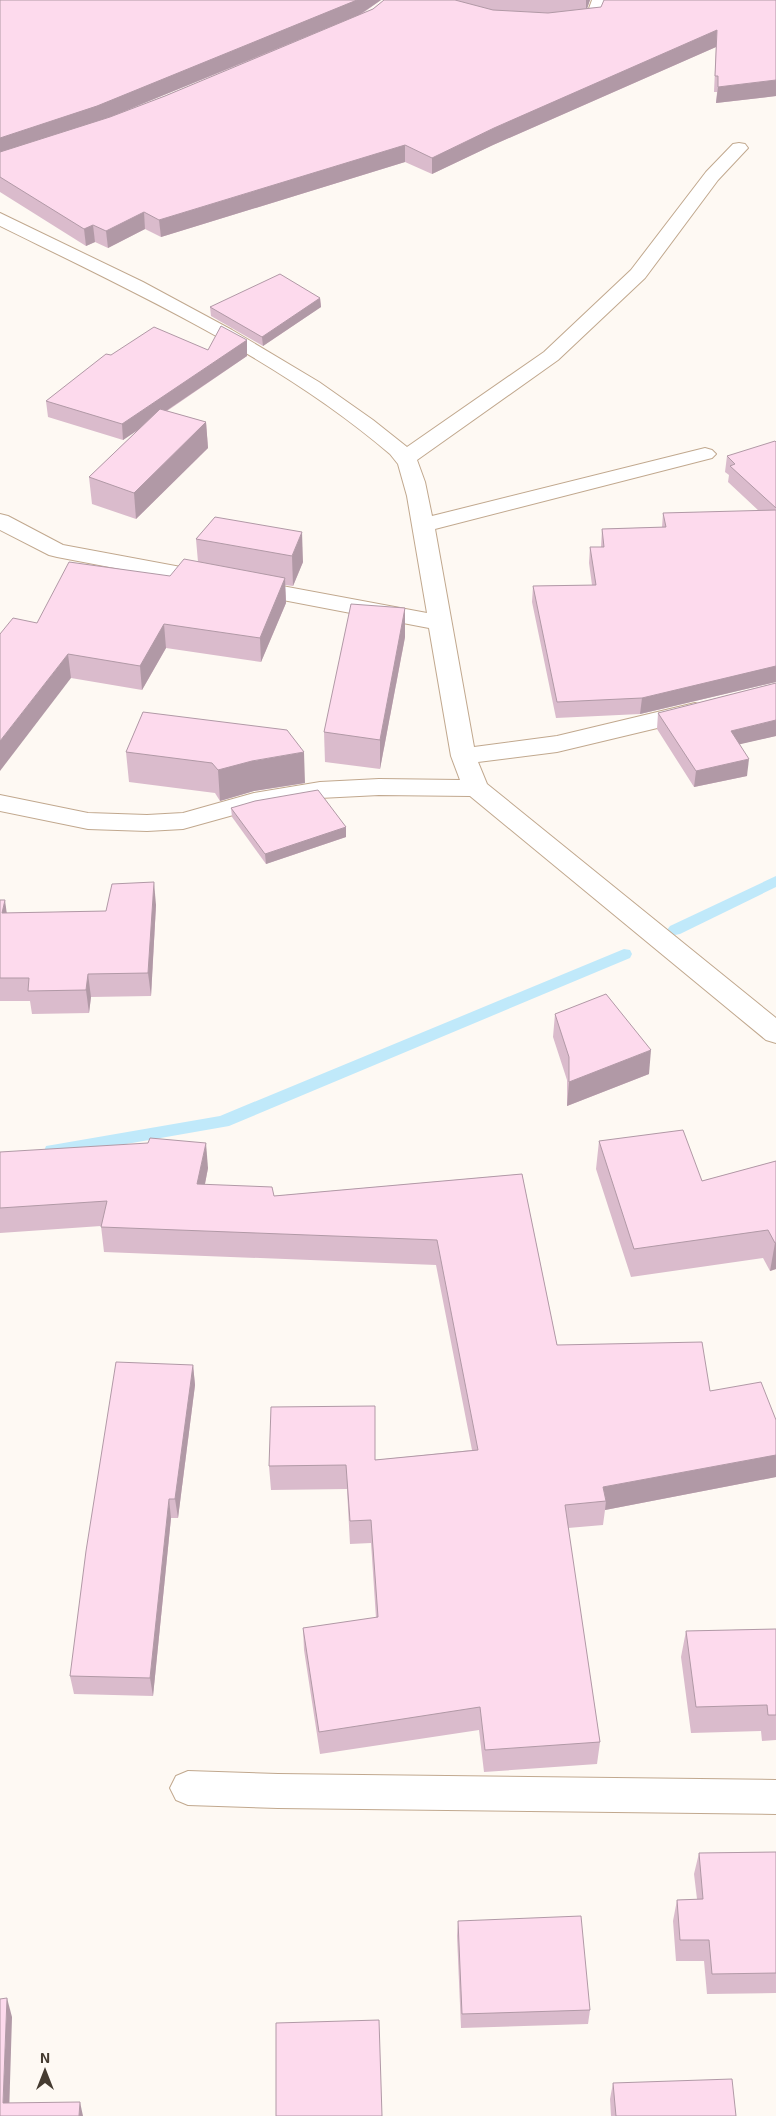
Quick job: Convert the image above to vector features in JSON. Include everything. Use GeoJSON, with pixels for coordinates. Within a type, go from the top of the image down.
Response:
{"type":"FeatureCollection","features":[{"type":"Feature","properties":{"kind":"street"},"geometry":{"type":"LineString","coordinates":[[547,22],[594,18],[600,0]]}},
{"type":"Feature","properties":{"kind":"street"},"geometry":{"type":"LineString","coordinates":[[406,458],[550,356],[638,274],[712,176],[739,148]]}},
{"type":"Feature","properties":{"kind":"street"},"geometry":{"type":"LineString","coordinates":[[0,218],[199,318],[251,348],[321,392],[372,429],[406,458],[418,496],[424,525],[463,756],[476,788],[776,1034]]}},
{"type":"Feature","properties":{"kind":"street"},"geometry":{"type":"LineString","coordinates":[[424,525],[705,454]]}},
{"type":"Feature","properties":{"kind":"street"},"geometry":{"type":"LineString","coordinates":[[0,521],[57,550],[441,623]]}},
{"type":"Feature","properties":{"kind":"street"},"geometry":{"type":"LineString","coordinates":[[463,756],[557,744],[713,706]]}},
{"type":"Feature","properties":{"kind":"street"},"geometry":{"type":"LineString","coordinates":[[0,803],[88,821],[147,824],[183,821],[254,801],[320,790],[379,787],[476,788]]}},
{"type":"Feature","properties":{"kind":"street"},"geometry":{"type":"LineString","coordinates":[[188,1788],[278,1791],[776,1796]]}},
{"type":"Feature","properties":{"kind":"building"},"geometry":{"type":"Polygon","coordinates":[[[0,0],[357,0],[97,106],[0,138],[0,0]]]}},
{"type":"Feature","properties":{"kind":"building"},"geometry":{"type":"Polygon","coordinates":[[[384,0],[455,0],[493,10],[548,13],[601,7],[604,0],[776,0],[776,80],[718,87],[718,76],[715,76],[717,30],[494,128],[432,158],[405,145],[159,220],[144,212],[106,231],[93,225],[84,229],[0,177],[0,152],[110,117],[165,96],[373,9],[384,0]]]}},
{"type":"Feature","properties":{"kind":"building"},"geometry":{"type":"Polygon","coordinates":[[[280,274],[320,298],[262,337],[210,307],[280,274]]]}},
{"type":"Feature","properties":{"kind":"building"},"geometry":{"type":"Polygon","coordinates":[[[221,326],[247,340],[122,424],[46,401],[106,354],[111,355],[154,327],[208,350],[221,326]]]}},
{"type":"Feature","properties":{"kind":"building"},"geometry":{"type":"Polygon","coordinates":[[[160,409],[206,422],[134,493],[89,477],[160,409]]]}},
{"type":"Feature","properties":{"kind":"building"},"geometry":{"type":"Polygon","coordinates":[[[775,441],[776,508],[730,466],[735,464],[727,456],[775,441]]]}},
{"type":"Feature","properties":{"kind":"building"},"geometry":{"type":"Polygon","coordinates":[[[776,510],[776,666],[642,698],[557,702],[533,586],[596,585],[590,547],[604,547],[602,529],[666,527],[663,513],[776,510]]]}},
{"type":"Feature","properties":{"kind":"building"},"geometry":{"type":"Polygon","coordinates":[[[215,517],[302,532],[292,556],[196,539],[215,517]]]}},
{"type":"Feature","properties":{"kind":"building"},"geometry":{"type":"Polygon","coordinates":[[[184,559],[285,578],[260,638],[164,624],[140,666],[68,654],[0,741],[0,634],[13,618],[37,623],[69,562],[170,576],[184,559]]]}},
{"type":"Feature","properties":{"kind":"building"},"geometry":{"type":"Polygon","coordinates":[[[351,604],[405,608],[380,740],[324,732],[351,604]]]}},
{"type":"Feature","properties":{"kind":"building"},"geometry":{"type":"Polygon","coordinates":[[[776,683],[776,720],[731,731],[749,759],[696,771],[658,713],[776,683]]]}},
{"type":"Feature","properties":{"kind":"building"},"geometry":{"type":"Polygon","coordinates":[[[143,712],[287,730],[304,752],[252,761],[218,770],[212,763],[126,752],[143,712]]]}},
{"type":"Feature","properties":{"kind":"building"},"geometry":{"type":"Polygon","coordinates":[[[318,790],[346,827],[265,854],[231,808],[255,801],[318,790]]]}},
{"type":"Feature","properties":{"kind":"building"},"geometry":{"type":"Polygon","coordinates":[[[154,882],[148,973],[88,974],[86,990],[28,991],[29,978],[0,978],[0,900],[5,900],[2,913],[106,911],[112,884],[154,882]]]}},
{"type":"Feature","properties":{"kind":"building"},"geometry":{"type":"Polygon","coordinates":[[[606,994],[651,1050],[569,1082],[569,1057],[555,1014],[606,994]]]}},
{"type":"Feature","properties":{"kind":"building"},"geometry":{"type":"Polygon","coordinates":[[[683,1130],[702,1181],[776,1161],[776,1243],[768,1230],[634,1249],[599,1141],[683,1130]]]}},
{"type":"Feature","properties":{"kind":"building"},"geometry":{"type":"Polygon","coordinates":[[[150,1138],[206,1143],[197,1184],[272,1187],[274,1196],[522,1174],[557,1345],[702,1342],[710,1391],[761,1382],[776,1420],[776,1455],[603,1487],[606,1501],[565,1505],[600,1742],[485,1750],[480,1707],[319,1732],[303,1628],[378,1617],[371,1520],[350,1521],[346,1465],[269,1466],[271,1407],[375,1406],[375,1460],[478,1450],[437,1240],[101,1227],[107,1201],[0,1208],[0,1152],[148,1143],[150,1138]]]}},
{"type":"Feature","properties":{"kind":"building"},"geometry":{"type":"Polygon","coordinates":[[[116,1362],[193,1365],[175,1499],[169,1499],[150,1678],[70,1676],[86,1551],[116,1362]]]}},
{"type":"Feature","properties":{"kind":"building"},"geometry":{"type":"Polygon","coordinates":[[[776,1629],[776,1715],[768,1715],[767,1705],[696,1707],[686,1631],[776,1629]]]}},
{"type":"Feature","properties":{"kind":"building"},"geometry":{"type":"Polygon","coordinates":[[[776,1852],[776,1973],[712,1974],[709,1940],[680,1940],[677,1900],[703,1899],[699,1853],[776,1852]]]}},
{"type":"Feature","properties":{"kind":"building"},"geometry":{"type":"Polygon","coordinates":[[[581,1916],[590,2010],[462,2014],[458,1921],[581,1916]]]}},
{"type":"Feature","properties":{"kind":"building"},"geometry":{"type":"Polygon","coordinates":[[[7,1998],[3,2103],[80,2102],[79,2116],[0,2116],[0,1999],[7,1998]]]}},
{"type":"Feature","properties":{"kind":"building"},"geometry":{"type":"Polygon","coordinates":[[[379,2020],[382,2116],[276,2116],[276,2023],[379,2020]]]}},
{"type":"Feature","properties":{"kind":"building"},"geometry":{"type":"Polygon","coordinates":[[[732,2079],[736,2116],[616,2116],[613,2083],[732,2079]]]}},
{"type":"Feature","properties":{"kind":"waterway"},"geometry":{"type":"LineString","coordinates":[[675,930],[776,881]]}},
{"type":"Feature","properties":{"kind":"waterway"},"geometry":{"type":"LineString","coordinates":[[52,1151],[223,1122],[624,954]]}}]}
